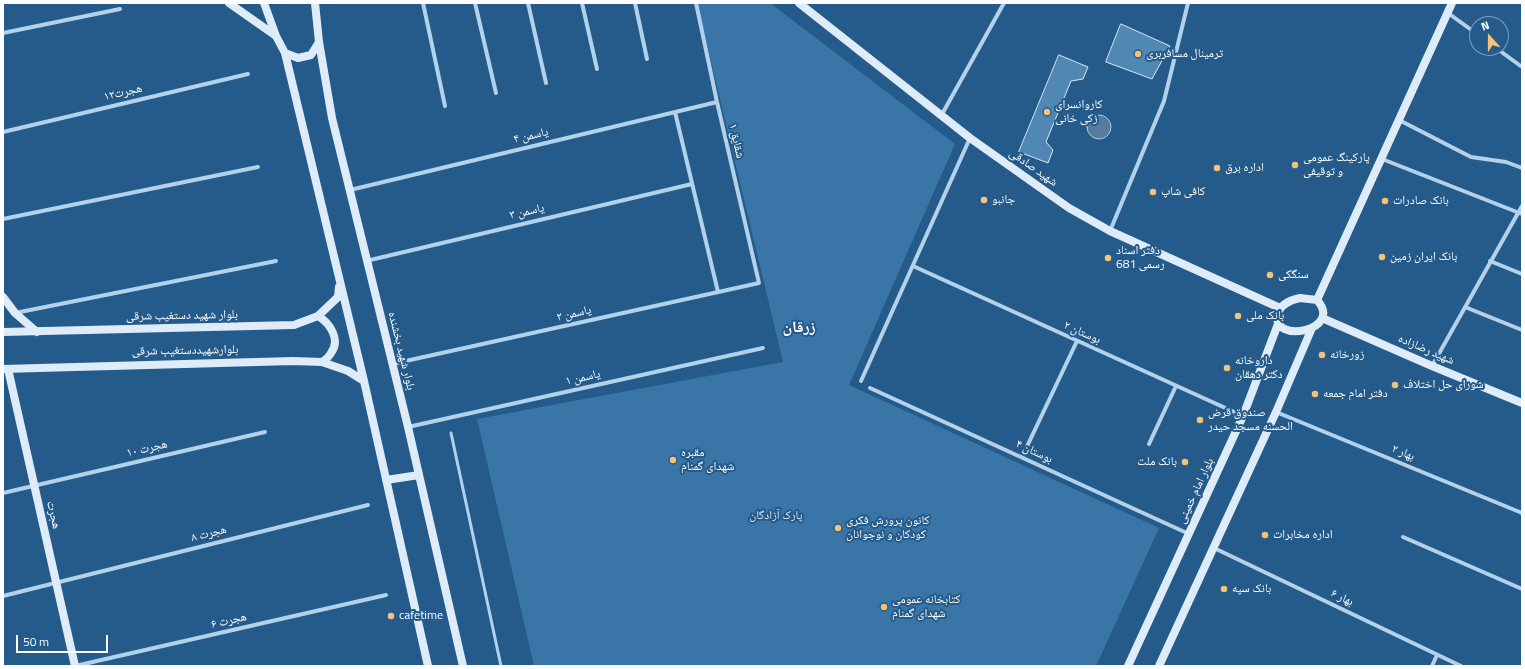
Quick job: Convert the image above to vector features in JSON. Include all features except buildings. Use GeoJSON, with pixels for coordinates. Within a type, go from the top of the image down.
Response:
{"type":"FeatureCollection","features":[{"type":"Feature","properties":{"kind":"main road"},"geometry":{"type":"LineString","coordinates":[[229,3],[276,36]]}},
{"type":"Feature","properties":{"kind":"main road"},"geometry":{"type":"LineString","coordinates":[[264,3],[276,36],[285,53],[339,282],[364,380],[428,666]]}},
{"type":"Feature","properties":{"kind":"main road","name":"شهید صادقی"},"geometry":{"type":"LineString","coordinates":[[799,3],[970,138],[1069,208],[1110,231],[1280,308]]}},
{"type":"Feature","properties":{"kind":"main road"},"geometry":{"type":"LineString","coordinates":[[1317,300],[1452,3]]}},
{"type":"Feature","properties":{"kind":"main road","name":"بلوار شهید بخشنده"},"geometry":{"type":"LineString","coordinates":[[317,5],[318,42],[332,118],[408,427],[463,666]]}},
{"type":"Feature","properties":{"kind":"main road"},"geometry":{"type":"LineString","coordinates":[[285,53],[298,58],[311,55],[318,42]]}},
{"type":"Feature","properties":{"kind":"main road","name":"بلوار شهید دستغیب شرقی"},"geometry":{"type":"LineString","coordinates":[[3,332],[294,325],[318,316],[338,297],[339,282]]}},
{"type":"Feature","properties":{"kind":"main road"},"geometry":{"type":"LineString","coordinates":[[3,297],[15,313],[37,332]]}},
{"type":"Feature","properties":{"kind":"main road"},"geometry":{"type":"LineString","coordinates":[[1159,666],[1276,412],[1312,328],[1324,314],[1322,305],[1317,300],[1300,298],[1288,302],[1280,308],[1277,316],[1278,324],[1282,328],[1300,332],[1312,328]]}},
{"type":"Feature","properties":{"kind":"main road"},"geometry":{"type":"LineString","coordinates":[[318,316],[329,325],[333,331],[335,339],[332,353],[322,362]]}},
{"type":"Feature","properties":{"kind":"main road","name":"شهید رضازاده"},"geometry":{"type":"LineString","coordinates":[[1322,318],[1522,403]]}},
{"type":"Feature","properties":{"kind":"main road","name":"بلوار امام خمینی"},"geometry":{"type":"LineString","coordinates":[[1128,666],[1243,416],[1278,324]]}},
{"type":"Feature","properties":{"kind":"main road","name":"بلوارشهیددستغیب شرقی"},"geometry":{"type":"LineString","coordinates":[[5,369],[285,361],[322,362],[348,371],[364,380]]}},
{"type":"Feature","properties":{"kind":"main road","name":"هجرت"},"geometry":{"type":"LineString","coordinates":[[5,369],[34,486],[75,666]]}},
{"type":"Feature","properties":{"kind":"main road"},"geometry":{"type":"LineString","coordinates":[[386,480],[419,475]]}},
{"type":"Feature","properties":{"kind":"street"},"geometry":{"type":"LineString","coordinates":[[423,3],[446,106]]}},
{"type":"Feature","properties":{"kind":"street"},"geometry":{"type":"LineString","coordinates":[[475,3],[496,93]]}},
{"type":"Feature","properties":{"kind":"street"},"geometry":{"type":"LineString","coordinates":[[528,3],[546,83]]}},
{"type":"Feature","properties":{"kind":"street"},"geometry":{"type":"LineString","coordinates":[[582,3],[597,69]]}},
{"type":"Feature","properties":{"kind":"street"},"geometry":{"type":"LineString","coordinates":[[635,3],[647,59]]}},
{"type":"Feature","properties":{"kind":"street","name":"شقایق ۱"},"geometry":{"type":"LineString","coordinates":[[696,3],[717,102],[759,283]]}},
{"type":"Feature","properties":{"kind":"street"},"geometry":{"type":"LineString","coordinates":[[942,116],[1004,3]]}},
{"type":"Feature","properties":{"kind":"street"},"geometry":{"type":"LineString","coordinates":[[1110,231],[1164,101],[1188,3]]}},
{"type":"Feature","properties":{"kind":"street"},"geometry":{"type":"LineString","coordinates":[[3,33],[120,9]]}},
{"type":"Feature","properties":{"kind":"street"},"geometry":{"type":"LineString","coordinates":[[1448,13],[1469,28]]}},
{"type":"Feature","properties":{"kind":"street"},"geometry":{"type":"LineString","coordinates":[[1507,56],[1522,67]]}},
{"type":"Feature","properties":{"kind":"street","name":"هجرت۱۲"},"geometry":{"type":"LineString","coordinates":[[3,132],[248,74]]}},
{"type":"Feature","properties":{"kind":"street","name":"یاسمن ۴"},"geometry":{"type":"LineString","coordinates":[[350,190],[717,102]]}},
{"type":"Feature","properties":{"kind":"street"},"geometry":{"type":"LineString","coordinates":[[675,112],[718,292]]}},
{"type":"Feature","properties":{"kind":"street"},"geometry":{"type":"LineString","coordinates":[[1399,120],[1470,157],[1506,162],[1522,168]]}},
{"type":"Feature","properties":{"kind":"street"},"geometry":{"type":"LineString","coordinates":[[861,380],[970,138]]}},
{"type":"Feature","properties":{"kind":"street"},"geometry":{"type":"LineString","coordinates":[[1382,159],[1520,213]]}},
{"type":"Feature","properties":{"kind":"street"},"geometry":{"type":"LineString","coordinates":[[3,219],[258,167]]}},
{"type":"Feature","properties":{"kind":"street","name":"یاسمن ۳"},"geometry":{"type":"LineString","coordinates":[[366,261],[692,184]]}},
{"type":"Feature","properties":{"kind":"street"},"geometry":{"type":"LineString","coordinates":[[1432,366],[1490,261],[1520,213],[1522,206]]}},
{"type":"Feature","properties":{"kind":"street"},"geometry":{"type":"LineString","coordinates":[[15,313],[276,261]]}},
{"type":"Feature","properties":{"kind":"street"},"geometry":{"type":"LineString","coordinates":[[1490,261],[1522,274]]}},
{"type":"Feature","properties":{"kind":"street","name":"بوستان ۲"},"geometry":{"type":"LineString","coordinates":[[913,266],[1243,416]]}},
{"type":"Feature","properties":{"kind":"street","name":"یاسمن ۲"},"geometry":{"type":"LineString","coordinates":[[392,364],[759,283]]}},
{"type":"Feature","properties":{"kind":"street"},"geometry":{"type":"LineString","coordinates":[[1465,307],[1522,330]]}},
{"type":"Feature","properties":{"kind":"street"},"geometry":{"type":"LineString","coordinates":[[1022,457],[1076,341]]}},
{"type":"Feature","properties":{"kind":"street","name":"یاسمن ۱"},"geometry":{"type":"LineString","coordinates":[[408,427],[763,348]]}},
{"type":"Feature","properties":{"kind":"street"},"geometry":{"type":"LineString","coordinates":[[1148,444],[1176,386]]}},
{"type":"Feature","properties":{"kind":"street","name":"بوستان ۴"},"geometry":{"type":"LineString","coordinates":[[870,388],[1189,534]]}},
{"type":"Feature","properties":{"kind":"street","name":"بهار ۲"},"geometry":{"type":"LineString","coordinates":[[1276,412],[1522,512]]}},
{"type":"Feature","properties":{"kind":"street","name":"هجرت ۱۰"},"geometry":{"type":"LineString","coordinates":[[3,493],[265,432]]}},
{"type":"Feature","properties":{"kind":"street","name":"هجرت ۸"},"geometry":{"type":"LineString","coordinates":[[3,596],[368,505]]}},
{"type":"Feature","properties":{"kind":"street"},"geometry":{"type":"LineString","coordinates":[[1403,537],[1522,589]]}},
{"type":"Feature","properties":{"kind":"street","name":"بهار ۶"},"geometry":{"type":"LineString","coordinates":[[1214,548],[1461,666]]}},
{"type":"Feature","properties":{"kind":"street","name":"هجرت ۶"},"geometry":{"type":"LineString","coordinates":[[75,666],[386,595]]}},
{"type":"Feature","properties":{"kind":"street"},"geometry":{"type":"LineString","coordinates":[[1432,666],[1437,655]]}},
{"type":"Feature","properties":{"kind":"lane"},"geometry":{"type":"LineString","coordinates":[[451,433],[501,666]]}},
{"type":"Feature","properties":{"kind":"green space","name":"پارک آزادگان"},"geometry":{"type":"Polygon","coordinates":[[[697,3],[770,3],[955,144],[849,385],[1159,528],[1096,666],[534,666],[477,419],[783,362],[697,3]]]}},
{"type":"Feature","properties":{"kind":"shaded area"},"geometry":{"type":"Polygon","coordinates":[[[1099,115],[1108,118],[1111,127],[1108,136],[1099,139],[1090,136],[1087,127],[1090,118],[1099,115]]]}},
{"type":"Feature","properties":{"kind":"place","name":"ترمینال مسافربری"},"geometry":{"type":"Point","coordinates":[1138,54]}},
{"type":"Feature","properties":{"kind":"place","name":"کاروانسرای زکی خانی"},"geometry":{"type":"Point","coordinates":[1047,112]}},
{"type":"Feature","properties":{"kind":"place","name":"پارکینگ عمومی و توقیفی"},"geometry":{"type":"Point","coordinates":[1295,165]}},
{"type":"Feature","properties":{"kind":"place","name":"اداره برق"},"geometry":{"type":"Point","coordinates":[1217,168]}},
{"type":"Feature","properties":{"kind":"place","name":"کافی شاپ"},"geometry":{"type":"Point","coordinates":[1153,192]}},
{"type":"Feature","properties":{"kind":"place","name":"جانبو"},"geometry":{"type":"Point","coordinates":[984,200]}},
{"type":"Feature","properties":{"kind":"place","name":"بانک صادرات"},"geometry":{"type":"Point","coordinates":[1385,201]}},
{"type":"Feature","properties":{"kind":"place","name":"بانک ایران زمین"},"geometry":{"type":"Point","coordinates":[1382,257]}},
{"type":"Feature","properties":{"kind":"place","name":"دفتر اسناد رسمی 681"},"geometry":{"type":"Point","coordinates":[1108,258]}},
{"type":"Feature","properties":{"kind":"place","name":"سنگکی"},"geometry":{"type":"Point","coordinates":[1270,275]}},
{"type":"Feature","properties":{"kind":"place","name":"بانک ملی"},"geometry":{"type":"Point","coordinates":[1238,316]}},
{"type":"Feature","properties":{"kind":"place","name":"زورخانه"},"geometry":{"type":"Point","coordinates":[1322,355]}},
{"type":"Feature","properties":{"kind":"place","name":"داروخانه دکتر دهقان"},"geometry":{"type":"Point","coordinates":[1227,368]}},
{"type":"Feature","properties":{"kind":"place","name":"شورای حل اختلاف"},"geometry":{"type":"Point","coordinates":[1395,385]}},
{"type":"Feature","properties":{"kind":"place","name":"دفتر امام جمعه"},"geometry":{"type":"Point","coordinates":[1315,394]}},
{"type":"Feature","properties":{"kind":"place","name":"صندوق قرض الحسنه مسجد حیدر"},"geometry":{"type":"Point","coordinates":[1200,420]}},
{"type":"Feature","properties":{"kind":"place","name":"مقبره شهدای گمنام"},"geometry":{"type":"Point","coordinates":[673,460]}},
{"type":"Feature","properties":{"kind":"place","name":"بانک ملت"},"geometry":{"type":"Point","coordinates":[1185,462]}},
{"type":"Feature","properties":{"kind":"place","name":"کانون پرورش فکری کودکان و نوجوانان"},"geometry":{"type":"Point","coordinates":[838,528]}},
{"type":"Feature","properties":{"kind":"place","name":"اداره مخابرات"},"geometry":{"type":"Point","coordinates":[1265,535]}},
{"type":"Feature","properties":{"kind":"place","name":"بانک سپه"},"geometry":{"type":"Point","coordinates":[1224,589]}},
{"type":"Feature","properties":{"kind":"place","name":"کتابخانه عمومی شهدای گمنام"},"geometry":{"type":"Point","coordinates":[884,607]}},
{"type":"Feature","properties":{"kind":"place","name":"cafetime"},"geometry":{"type":"Point","coordinates":[391,616]}},
{"type":"Feature","properties":{"kind":"district","name":"زرقان"},"geometry":{"type":"Point","coordinates":[799,328]}}]}
